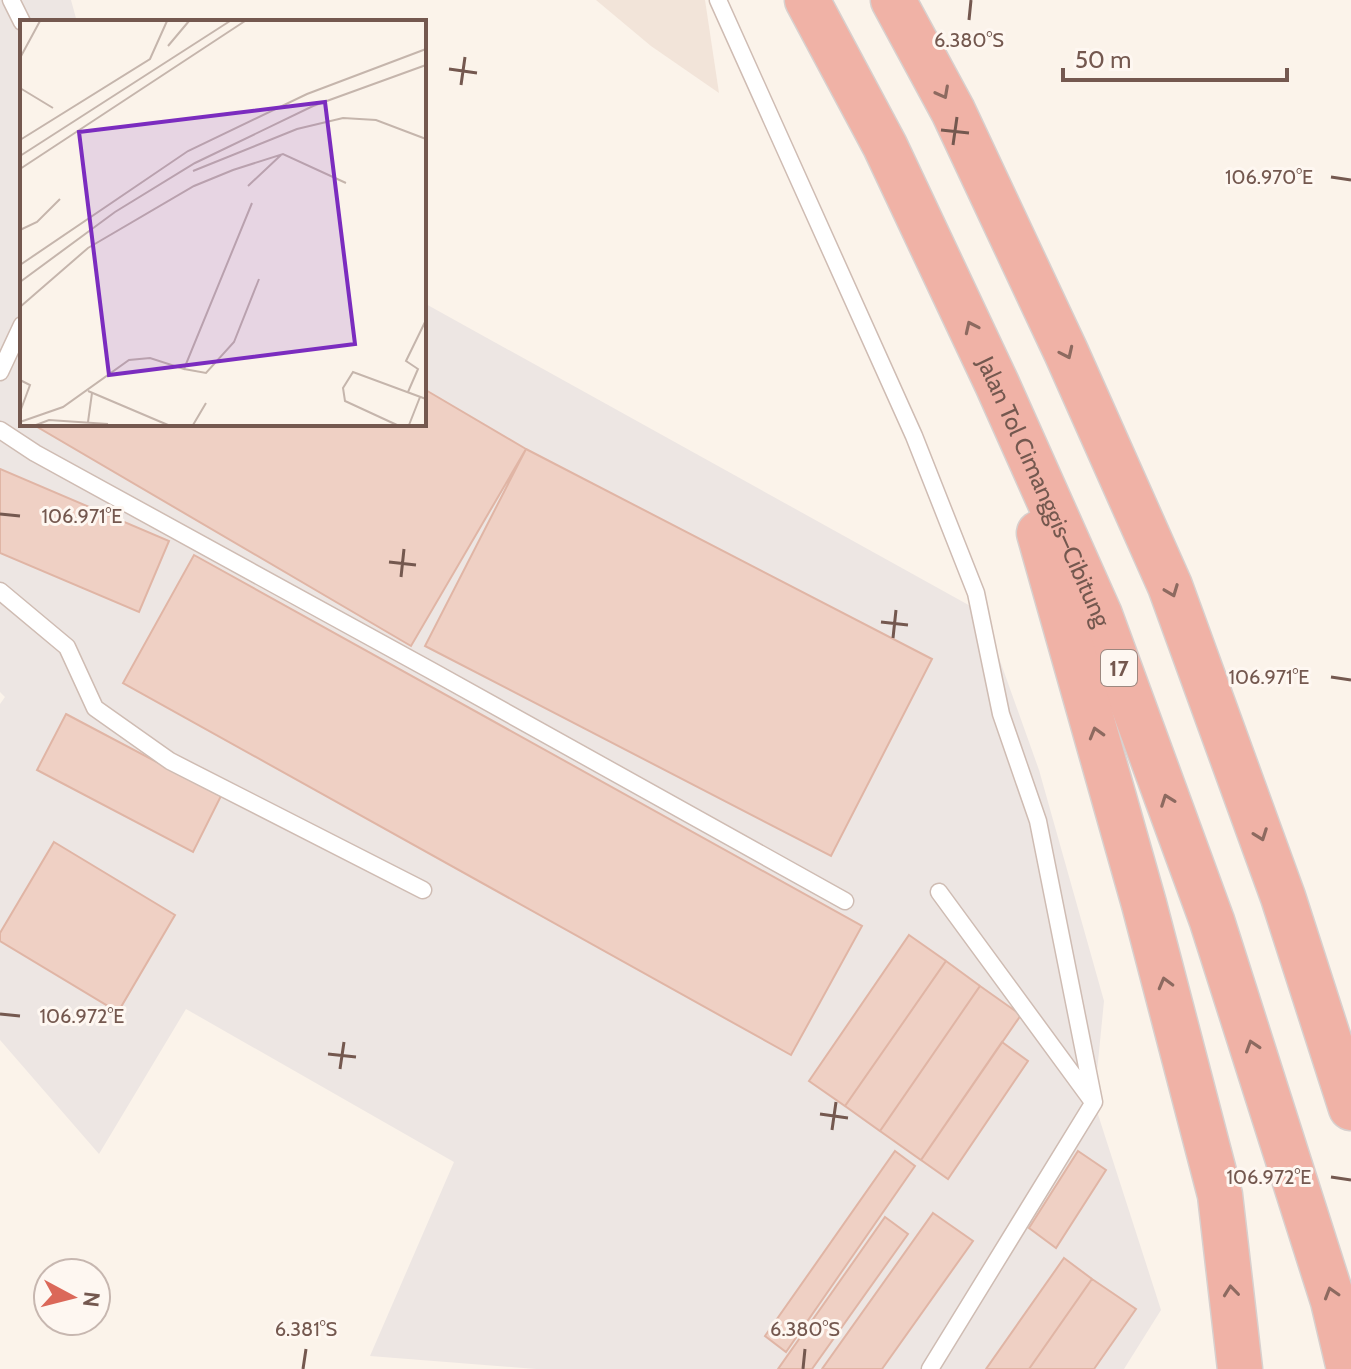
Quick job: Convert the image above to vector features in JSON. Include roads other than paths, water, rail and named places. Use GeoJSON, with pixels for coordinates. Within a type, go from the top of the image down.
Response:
{"type":"FeatureCollection","features":[{"type":"Feature","properties":{"kind":"highway","name":"Jalan Tol Cimanggis–Cibitung"},"geometry":{"type":"LineString","coordinates":[[807,0],[885,146],[997,384],[1100,615],[1212,921],[1333,1301],[1349,1369]]}},
{"type":"Feature","properties":{"kind":"highway"},"geometry":{"type":"LineString","coordinates":[[893,0],[953,111],[1066,352],[1170,586],[1283,897],[1351,1108]]}},
{"type":"Feature","properties":{"kind":"highway"},"geometry":{"type":"LineString","coordinates":[[997,384],[1148,919],[1220,1195],[1240,1369]]}},
{"type":"Feature","properties":{"kind":"lane"},"geometry":{"type":"LineString","coordinates":[[11,0],[21,20]]}},
{"type":"Feature","properties":{"kind":"lane"},"geometry":{"type":"LineString","coordinates":[[718,0],[914,436],[976,593],[1001,714],[1038,821],[1094,1102],[930,1369]]}},
{"type":"Feature","properties":{"kind":"lane"},"geometry":{"type":"LineString","coordinates":[[0,372],[20,329]]}},
{"type":"Feature","properties":{"kind":"lane"},"geometry":{"type":"LineString","coordinates":[[0,430],[35,453],[845,901]]}},
{"type":"Feature","properties":{"kind":"lane"},"geometry":{"type":"LineString","coordinates":[[0,591],[67,647],[95,708],[170,761],[423,890]]}},
{"type":"Feature","properties":{"kind":"lane"},"geometry":{"type":"LineString","coordinates":[[939,892],[1094,1102]]}}]}
